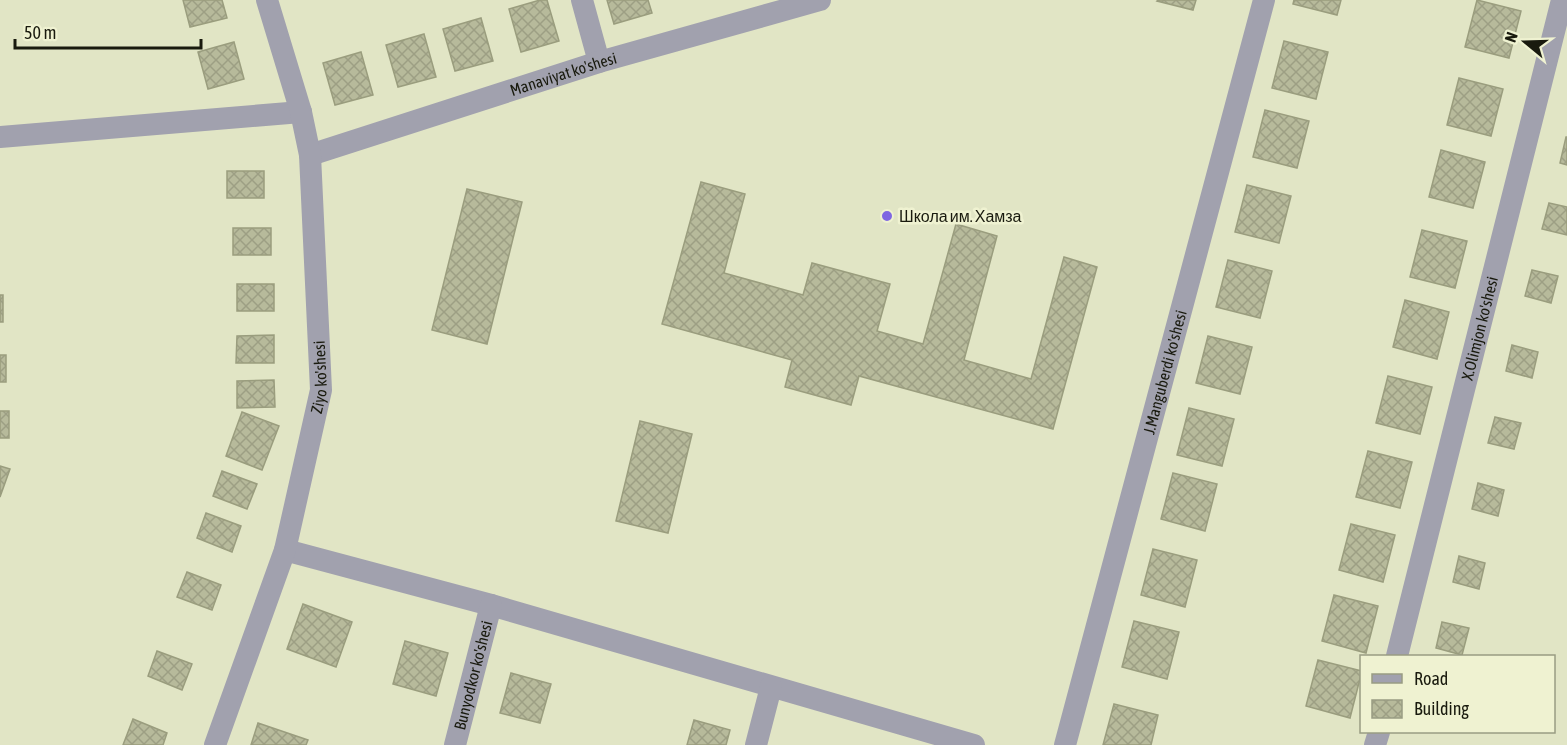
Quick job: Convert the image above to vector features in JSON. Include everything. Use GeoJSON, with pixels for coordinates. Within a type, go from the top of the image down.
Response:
{"type":"FeatureCollection","features":[{"type":"Feature","properties":{"kind":"street","name":"Ziyo ko'shesi"},"geometry":{"type":"LineString","coordinates":[[215,745],[285,550],[321,390],[310,155],[300,112],[267,0]]}},
{"type":"Feature","properties":{"kind":"street"},"geometry":{"type":"LineString","coordinates":[[582,0],[599,62]]}},
{"type":"Feature","properties":{"kind":"street","name":"Manaviyat ko'shesi"},"geometry":{"type":"LineString","coordinates":[[310,155],[599,62],[820,0]]}},
{"type":"Feature","properties":{"kind":"street","name":"J.Manguberdi ko'shesi"},"geometry":{"type":"LineString","coordinates":[[1065,745],[1264,0]]}},
{"type":"Feature","properties":{"kind":"street","name":"X.Olimjon ko'shesi"},"geometry":{"type":"LineString","coordinates":[[1398,655],[1562,0]]}},
{"type":"Feature","properties":{"kind":"street"},"geometry":{"type":"LineString","coordinates":[[0,137],[300,112]]}},
{"type":"Feature","properties":{"kind":"street"},"geometry":{"type":"LineString","coordinates":[[285,550],[491,606],[974,745]]}},
{"type":"Feature","properties":{"kind":"street","name":"Bunyodkor ko'shesi"},"geometry":{"type":"LineString","coordinates":[[455,745],[491,606]]}},
{"type":"Feature","properties":{"kind":"street"},"geometry":{"type":"LineString","coordinates":[[756,745],[771,687]]}},
{"type":"Feature","properties":{"kind":"building"},"geometry":{"type":"Polygon","coordinates":[[[183,0],[222,0],[227,18],[190,27],[183,0]]]}},
{"type":"Feature","properties":{"kind":"building"},"geometry":{"type":"Polygon","coordinates":[[[547,0],[559,41],[521,52],[509,9],[547,0]]]}},
{"type":"Feature","properties":{"kind":"building"},"geometry":{"type":"Polygon","coordinates":[[[607,0],[648,0],[652,13],[614,24],[607,0]]]}},
{"type":"Feature","properties":{"kind":"building"},"geometry":{"type":"Polygon","coordinates":[[[1158,0],[1196,0],[1193,10],[1158,0]]]}},
{"type":"Feature","properties":{"kind":"building"},"geometry":{"type":"Polygon","coordinates":[[[1294,0],[1341,0],[1337,15],[1293,4],[1294,0]]]}},
{"type":"Feature","properties":{"kind":"building"},"geometry":{"type":"Polygon","coordinates":[[[1477,0],[1521,11],[1509,58],[1465,47],[1477,0]]]}},
{"type":"Feature","properties":{"kind":"building"},"geometry":{"type":"Polygon","coordinates":[[[481,18],[493,61],[455,71],[443,29],[481,18]]]}},
{"type":"Feature","properties":{"kind":"building"},"geometry":{"type":"Polygon","coordinates":[[[424,34],[436,77],[398,87],[386,45],[424,34]]]}},
{"type":"Feature","properties":{"kind":"building"},"geometry":{"type":"Polygon","coordinates":[[[1284,41],[1328,52],[1316,99],[1272,88],[1284,41]]]}},
{"type":"Feature","properties":{"kind":"building"},"geometry":{"type":"Polygon","coordinates":[[[234,42],[244,79],[208,89],[198,52],[234,42]]]}},
{"type":"Feature","properties":{"kind":"building"},"geometry":{"type":"Polygon","coordinates":[[[361,52],[373,95],[335,105],[323,63],[361,52]]]}},
{"type":"Feature","properties":{"kind":"building"},"geometry":{"type":"Polygon","coordinates":[[[1459,78],[1503,89],[1491,136],[1447,125],[1459,78]]]}},
{"type":"Feature","properties":{"kind":"building"},"geometry":{"type":"Polygon","coordinates":[[[1265,110],[1309,121],[1297,168],[1253,157],[1265,110]]]}},
{"type":"Feature","properties":{"kind":"building"},"geometry":{"type":"Polygon","coordinates":[[[1567,137],[1567,165],[1560,163],[1567,137]]]}},
{"type":"Feature","properties":{"kind":"building"},"geometry":{"type":"Polygon","coordinates":[[[1441,150],[1485,162],[1473,208],[1429,197],[1441,150]]]}},
{"type":"Feature","properties":{"kind":"building"},"geometry":{"type":"Polygon","coordinates":[[[227,171],[264,171],[264,198],[227,198],[227,171]]]}},
{"type":"Feature","properties":{"kind":"building"},"geometry":{"type":"Polygon","coordinates":[[[701,182],[745,194],[724,273],[803,295],[812,263],[890,284],[877,331],[923,344],[956,224],[997,236],[964,360],[1031,379],[1064,257],[1097,267],[1053,429],[859,376],[851,405],[785,387],[792,360],[662,324],[701,182]]]}},
{"type":"Feature","properties":{"kind":"building"},"geometry":{"type":"Polygon","coordinates":[[[1247,185],[1291,196],[1279,243],[1235,232],[1247,185]]]}},
{"type":"Feature","properties":{"kind":"building"},"geometry":{"type":"Polygon","coordinates":[[[467,189],[522,202],[487,344],[432,330],[467,189]]]}},
{"type":"Feature","properties":{"kind":"building"},"geometry":{"type":"Polygon","coordinates":[[[1549,203],[1567,207],[1567,235],[1542,229],[1549,203]]]}},
{"type":"Feature","properties":{"kind":"building"},"geometry":{"type":"Polygon","coordinates":[[[233,228],[271,228],[271,255],[233,255],[233,228]]]}},
{"type":"Feature","properties":{"kind":"building"},"geometry":{"type":"Polygon","coordinates":[[[1422,230],[1467,241],[1455,288],[1410,277],[1422,230]]]}},
{"type":"Feature","properties":{"kind":"building"},"geometry":{"type":"Polygon","coordinates":[[[1228,260],[1272,271],[1260,318],[1216,307],[1228,260]]]}},
{"type":"Feature","properties":{"kind":"building"},"geometry":{"type":"Polygon","coordinates":[[[1532,270],[1558,276],[1551,303],[1525,296],[1532,270]]]}},
{"type":"Feature","properties":{"kind":"building"},"geometry":{"type":"Polygon","coordinates":[[[237,284],[274,284],[274,311],[237,311],[237,284]]]}},
{"type":"Feature","properties":{"kind":"building"},"geometry":{"type":"Polygon","coordinates":[[[0,295],[3,295],[3,322],[0,322],[0,295]]]}},
{"type":"Feature","properties":{"kind":"building"},"geometry":{"type":"Polygon","coordinates":[[[1405,300],[1449,312],[1437,359],[1393,347],[1405,300]]]}},
{"type":"Feature","properties":{"kind":"building"},"geometry":{"type":"Polygon","coordinates":[[[274,335],[274,363],[236,363],[237,336],[274,335]]]}},
{"type":"Feature","properties":{"kind":"building"},"geometry":{"type":"Polygon","coordinates":[[[1208,336],[1252,347],[1240,394],[1196,383],[1208,336]]]}},
{"type":"Feature","properties":{"kind":"building"},"geometry":{"type":"Polygon","coordinates":[[[1512,345],[1538,352],[1532,378],[1506,371],[1512,345]]]}},
{"type":"Feature","properties":{"kind":"building"},"geometry":{"type":"Polygon","coordinates":[[[0,355],[6,355],[6,382],[0,382],[0,355]]]}},
{"type":"Feature","properties":{"kind":"building"},"geometry":{"type":"Polygon","coordinates":[[[1388,376],[1432,387],[1420,434],[1376,423],[1388,376]]]}},
{"type":"Feature","properties":{"kind":"building"},"geometry":{"type":"Polygon","coordinates":[[[274,380],[275,407],[237,408],[237,381],[274,380]]]}},
{"type":"Feature","properties":{"kind":"building"},"geometry":{"type":"Polygon","coordinates":[[[1189,408],[1234,419],[1222,466],[1177,455],[1189,408]]]}},
{"type":"Feature","properties":{"kind":"building"},"geometry":{"type":"Polygon","coordinates":[[[0,411],[9,411],[9,438],[0,438],[0,411]]]}},
{"type":"Feature","properties":{"kind":"building"},"geometry":{"type":"Polygon","coordinates":[[[242,412],[279,426],[262,470],[226,456],[242,412]]]}},
{"type":"Feature","properties":{"kind":"building"},"geometry":{"type":"Polygon","coordinates":[[[1495,417],[1521,423],[1514,449],[1488,443],[1495,417]]]}},
{"type":"Feature","properties":{"kind":"building"},"geometry":{"type":"Polygon","coordinates":[[[640,421],[692,434],[668,533],[616,521],[640,421]]]}},
{"type":"Feature","properties":{"kind":"building"},"geometry":{"type":"Polygon","coordinates":[[[1368,451],[1412,462],[1400,508],[1356,497],[1368,451]]]}},
{"type":"Feature","properties":{"kind":"building"},"geometry":{"type":"Polygon","coordinates":[[[0,466],[10,469],[0,497],[0,466]]]}},
{"type":"Feature","properties":{"kind":"building"},"geometry":{"type":"Polygon","coordinates":[[[222,471],[257,484],[247,509],[213,496],[222,471]]]}},
{"type":"Feature","properties":{"kind":"building"},"geometry":{"type":"Polygon","coordinates":[[[1173,473],[1217,484],[1205,531],[1161,519],[1173,473]]]}},
{"type":"Feature","properties":{"kind":"building"},"geometry":{"type":"Polygon","coordinates":[[[1478,483],[1504,490],[1498,516],[1472,509],[1478,483]]]}},
{"type":"Feature","properties":{"kind":"building"},"geometry":{"type":"Polygon","coordinates":[[[206,513],[241,526],[232,552],[197,538],[206,513]]]}},
{"type":"Feature","properties":{"kind":"building"},"geometry":{"type":"Polygon","coordinates":[[[1351,524],[1395,535],[1383,582],[1339,570],[1351,524]]]}},
{"type":"Feature","properties":{"kind":"building"},"geometry":{"type":"Polygon","coordinates":[[[1153,549],[1197,560],[1185,607],[1141,595],[1153,549]]]}},
{"type":"Feature","properties":{"kind":"building"},"geometry":{"type":"Polygon","coordinates":[[[1459,556],[1485,563],[1479,589],[1453,582],[1459,556]]]}},
{"type":"Feature","properties":{"kind":"building"},"geometry":{"type":"Polygon","coordinates":[[[187,572],[221,585],[212,610],[177,597],[187,572]]]}},
{"type":"Feature","properties":{"kind":"building"},"geometry":{"type":"Polygon","coordinates":[[[1334,595],[1378,606],[1366,653],[1322,641],[1334,595]]]}},
{"type":"Feature","properties":{"kind":"building"},"geometry":{"type":"Polygon","coordinates":[[[303,604],[352,622],[336,667],[287,649],[303,604]]]}},
{"type":"Feature","properties":{"kind":"building"},"geometry":{"type":"Polygon","coordinates":[[[1134,621],[1179,632],[1167,679],[1122,667],[1134,621]]]}},
{"type":"Feature","properties":{"kind":"building"},"geometry":{"type":"Polygon","coordinates":[[[1442,622],[1469,628],[1462,655],[1436,648],[1442,622]]]}},
{"type":"Feature","properties":{"kind":"building"},"geometry":{"type":"Polygon","coordinates":[[[405,641],[448,653],[436,696],[393,684],[405,641]]]}},
{"type":"Feature","properties":{"kind":"building"},"geometry":{"type":"Polygon","coordinates":[[[157,651],[192,664],[182,690],[148,676],[157,651]]]}},
{"type":"Feature","properties":{"kind":"building"},"geometry":{"type":"Polygon","coordinates":[[[1318,660],[1360,670],[1350,718],[1306,706],[1318,660]]]}},
{"type":"Feature","properties":{"kind":"building"},"geometry":{"type":"Polygon","coordinates":[[[511,673],[551,684],[540,723],[500,713],[511,673]]]}},
{"type":"Feature","properties":{"kind":"building"},"geometry":{"type":"Polygon","coordinates":[[[1114,704],[1158,715],[1151,745],[1103,745],[1114,704]]]}},
{"type":"Feature","properties":{"kind":"building"},"geometry":{"type":"Polygon","coordinates":[[[133,719],[167,733],[163,745],[123,745],[133,719]]]}},
{"type":"Feature","properties":{"kind":"building"},"geometry":{"type":"Polygon","coordinates":[[[694,720],[730,730],[726,745],[687,745],[694,720]]]}},
{"type":"Feature","properties":{"kind":"building"},"geometry":{"type":"Polygon","coordinates":[[[258,723],[308,740],[306,745],[251,745],[258,723]]]}},
{"type":"Feature","properties":{"kind":"place","name":"Школа им. Хамза"},"geometry":{"type":"Point","coordinates":[887,216]}}]}
